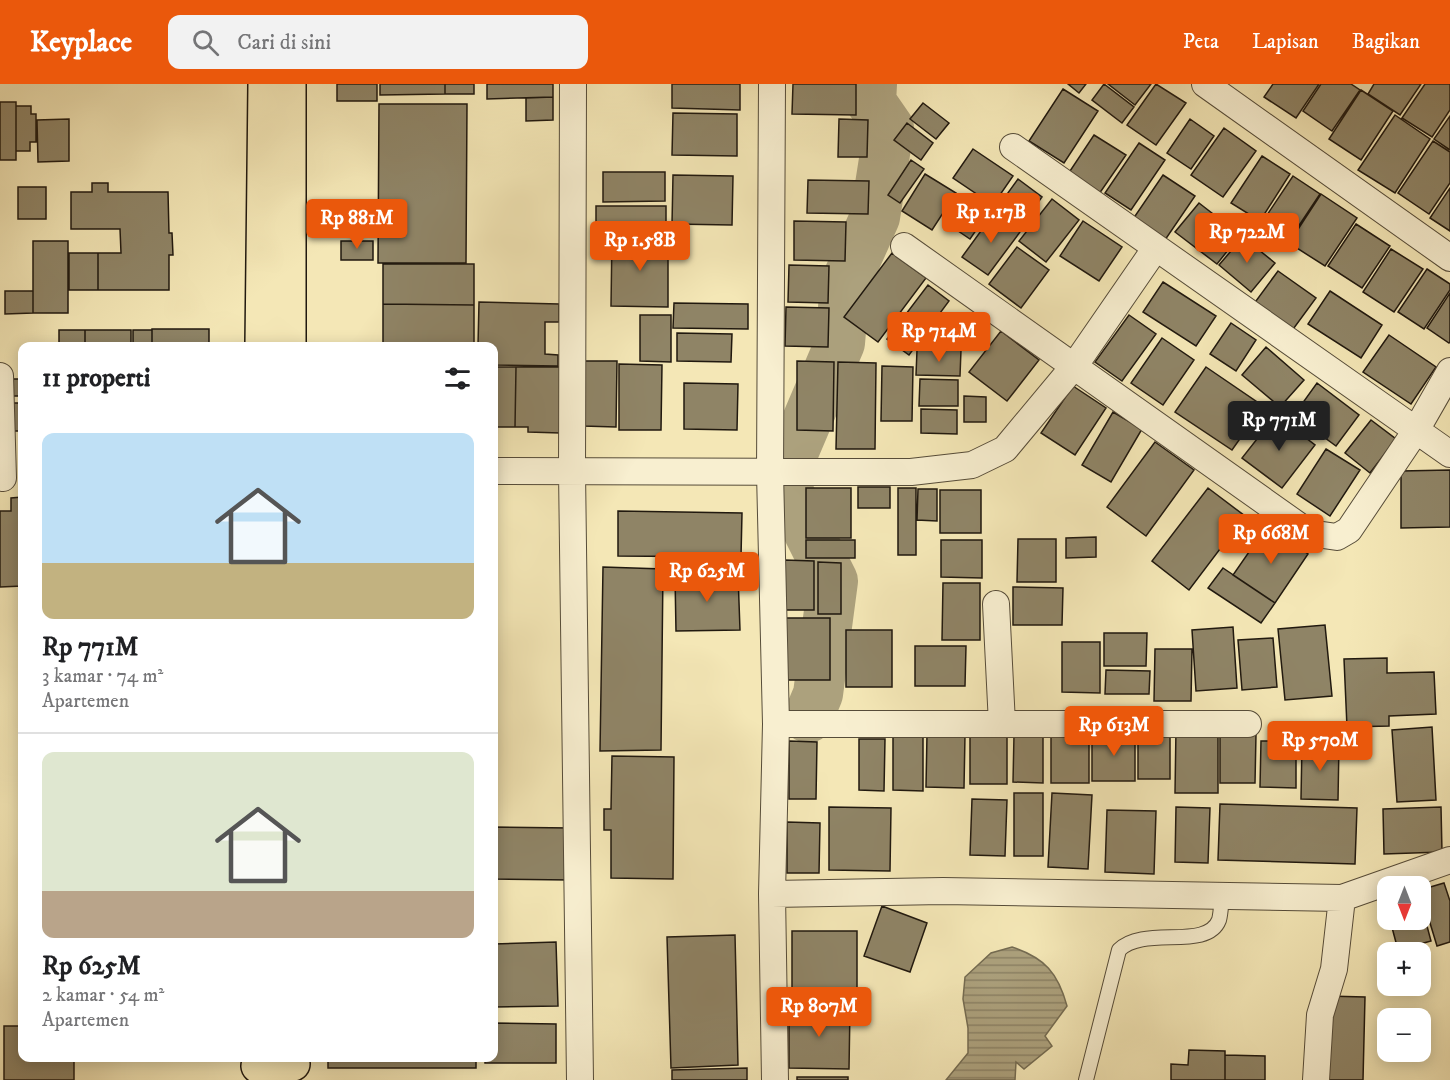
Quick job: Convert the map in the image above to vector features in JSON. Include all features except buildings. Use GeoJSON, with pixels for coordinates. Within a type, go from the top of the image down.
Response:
{"type":"FeatureCollection","features":[{"type":"Feature","properties":{"kind":"highway"},"geometry":{"type":"LineString","coordinates":[[265,84],[277,164],[289,342]]}},
{"type":"Feature","properties":{"kind":"highway"},"geometry":{"type":"LineString","coordinates":[[262,342],[277,164],[289,84]]}},
{"type":"Feature","properties":{"kind":"highway"},"geometry":{"type":"LineString","coordinates":[[258,1068],[293,1067]]}},
{"type":"Feature","properties":{"kind":"street"},"geometry":{"type":"LineString","coordinates":[[573,84],[572,471],[580,1080]]}},
{"type":"Feature","properties":{"kind":"street"},"geometry":{"type":"LineString","coordinates":[[772,84],[771,472],[776,724],[772,894],[776,1080]]}},
{"type":"Feature","properties":{"kind":"street"},"geometry":{"type":"LineString","coordinates":[[1219,88],[1450,258]]}},
{"type":"Feature","properties":{"kind":"street"},"geometry":{"type":"LineString","coordinates":[[1013,147],[1415,432],[1450,454]]}},
{"type":"Feature","properties":{"kind":"street"},"geometry":{"type":"LineString","coordinates":[[904,246],[1309,533],[1337,537],[1349,530],[1415,432],[1450,371]]}},
{"type":"Feature","properties":{"kind":"street"},"geometry":{"type":"LineString","coordinates":[[498,471],[910,472],[972,465],[1005,449],[1075,365],[1155,249]]}},
{"type":"Feature","properties":{"kind":"street"},"geometry":{"type":"LineString","coordinates":[[0,376],[8,478]]}},
{"type":"Feature","properties":{"kind":"street"},"geometry":{"type":"LineString","coordinates":[[996,604],[1002,724]]}},
{"type":"Feature","properties":{"kind":"street"},"geometry":{"type":"LineString","coordinates":[[776,724],[1248,724]]}},
{"type":"Feature","properties":{"kind":"street"},"geometry":{"type":"LineString","coordinates":[[772,894],[943,891],[1342,898],[1450,860]]}},
{"type":"Feature","properties":{"kind":"street"},"geometry":{"type":"LineString","coordinates":[[1316,1080],[1320,1015],[1334,969],[1342,898]]}},
{"type":"Feature","properties":{"kind":"lane"},"geometry":{"type":"LineString","coordinates":[[1086,1080],[1119,950],[1136,938],[1191,937],[1206,933],[1218,921],[1222,896]]}},
{"type":"Feature","properties":{"kind":"shaded area"},"geometry":{"type":"Polygon","coordinates":[[[1012,947],[1042,962],[1059,984],[1067,1006],[1045,1036],[1052,1046],[1024,1069],[1016,1062],[1015,1080],[946,1080],[968,1053],[968,1028],[963,999],[965,977],[991,953],[1012,947]]]}},
{"type":"Feature","properties":{"kind":"waterway"},"geometry":{"type":"LineString","coordinates":[[788,465],[840,343],[845,284],[875,217],[889,128],[871,102],[872,84]]}},
{"type":"Feature","properties":{"kind":"waterway"},"geometry":{"type":"LineString","coordinates":[[788,491],[833,581],[818,694],[808,718]]}}]}
